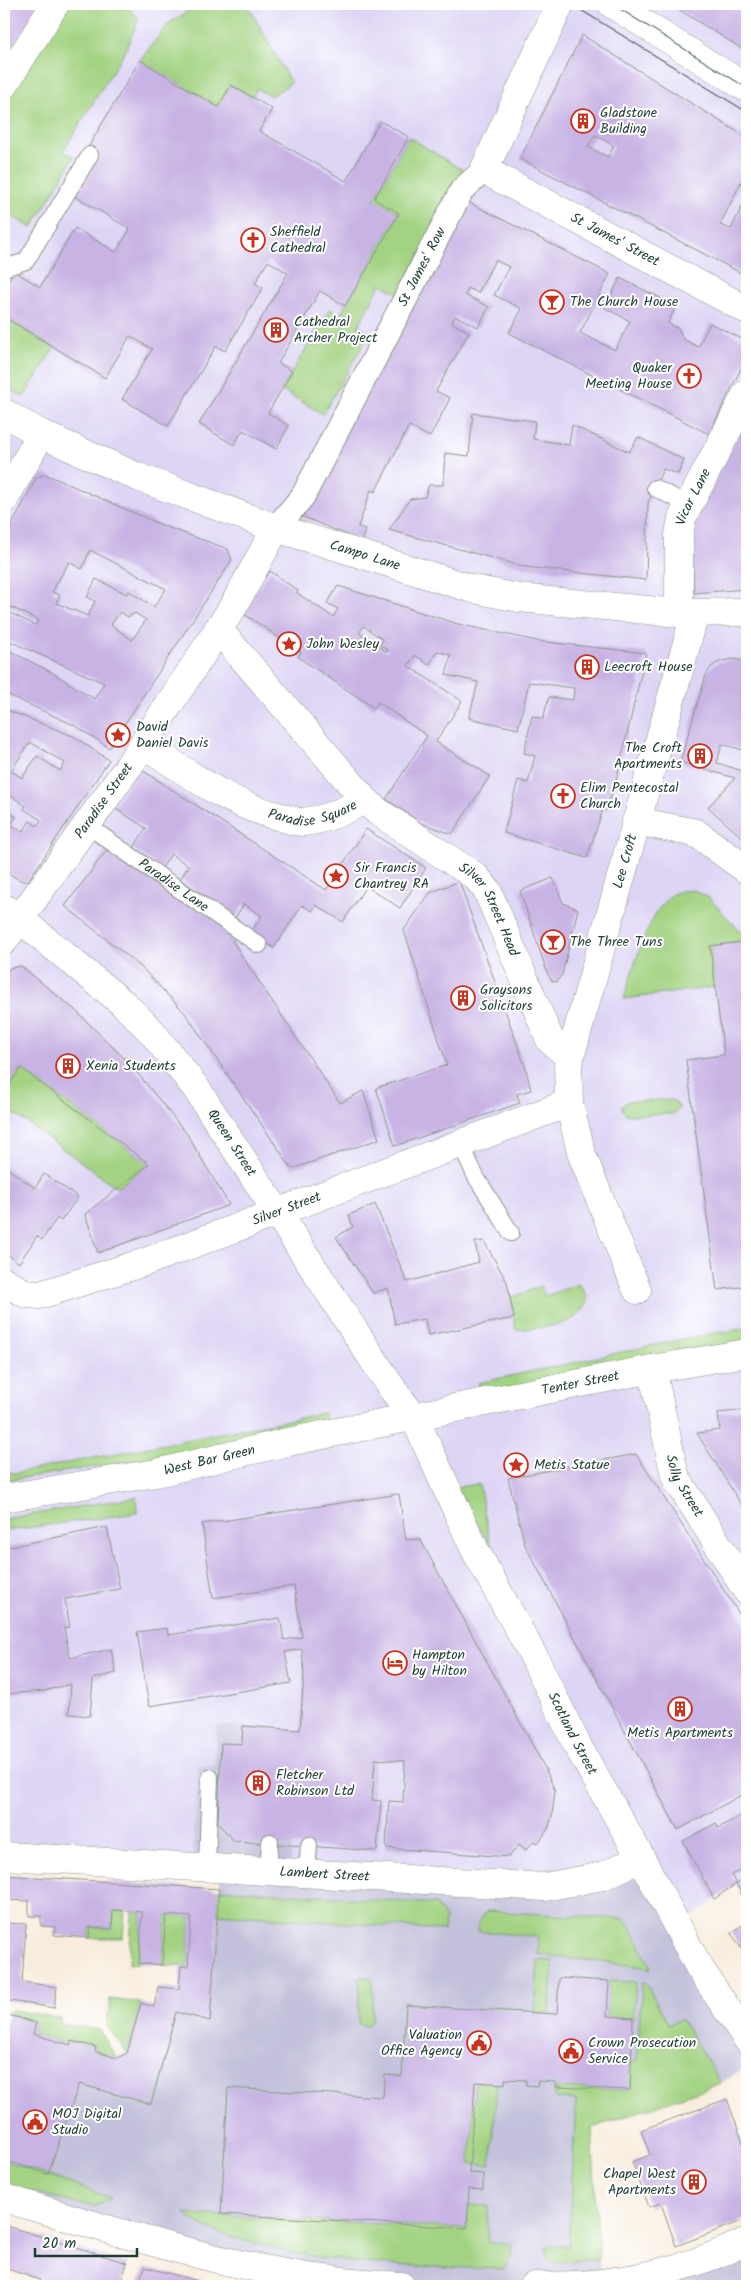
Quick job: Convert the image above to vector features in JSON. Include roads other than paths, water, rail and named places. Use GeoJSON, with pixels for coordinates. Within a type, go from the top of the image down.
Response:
{"type":"FeatureCollection","features":[{"type":"Feature","properties":{"kind":"street"},"geometry":{"type":"LineString","coordinates":[[4,85],[55,4]]}},
{"type":"Feature","properties":{"kind":"street","name":"St James' Row"},"geometry":{"type":"LineString","coordinates":[[276,528],[303,496],[462,190],[484,170],[560,4]]}},
{"type":"Feature","properties":{"kind":"street"},"geometry":{"type":"LineString","coordinates":[[612,4],[747,88]]}},
{"type":"Feature","properties":{"kind":"street","name":"St James' Street"},"geometry":{"type":"LineString","coordinates":[[484,170],[747,310]]}},
{"type":"Feature","properties":{"kind":"street","name":"Vicar Lane"},"geometry":{"type":"LineString","coordinates":[[687,614],[679,535],[682,518],[747,393]]}},
{"type":"Feature","properties":{"kind":"street","name":"Campo Lane"},"geometry":{"type":"LineString","coordinates":[[4,413],[42,434],[138,477],[276,528],[496,594],[687,614],[747,612]]}},
{"type":"Feature","properties":{"kind":"street"},"geometry":{"type":"LineString","coordinates":[[4,500],[42,434]]}},
{"type":"Feature","properties":{"kind":"street","name":"Paradise Street"},"geometry":{"type":"LineString","coordinates":[[4,941],[12,914],[88,826],[218,629],[276,528]]}},
{"type":"Feature","properties":{"kind":"street","name":"Lee Croft"},"geometry":{"type":"LineString","coordinates":[[570,1057],[636,821],[687,614]]}},
{"type":"Feature","properties":{"kind":"street","name":"Paradise Square"},"geometry":{"type":"LineString","coordinates":[[143,744],[220,794],[272,815],[302,822],[326,818],[349,809],[364,799],[218,629]]}},
{"type":"Feature","properties":{"kind":"street","name":"Silver Street Head"},"geometry":{"type":"LineString","coordinates":[[364,799],[378,812],[475,876],[487,890],[550,1040],[570,1057]]}},
{"type":"Feature","properties":{"kind":"street"},"geometry":{"type":"LineString","coordinates":[[636,821],[696,833],[747,870]]}},
{"type":"Feature","properties":{"kind":"street","name":"Queen Street"},"geometry":{"type":"LineString","coordinates":[[12,914],[125,1005],[152,1032],[196,1088],[393,1390],[414,1418]]}},
{"type":"Feature","properties":{"kind":"street"},"geometry":{"type":"LineString","coordinates":[[570,1057],[568,1065],[569,1103],[582,1155],[637,1290]]}},
{"type":"Feature","properties":{"kind":"street","name":"Silver Street"},"geometry":{"type":"LineString","coordinates":[[4,1281],[26,1294],[40,1294],[146,1262],[569,1103]]}},
{"type":"Feature","properties":{"kind":"street","name":"Tenter Street"},"geometry":{"type":"LineString","coordinates":[[414,1418],[652,1369],[747,1353]]}},
{"type":"Feature","properties":{"kind":"street","name":"Solly Street"},"geometry":{"type":"LineString","coordinates":[[652,1369],[675,1476],[747,1590]]}},
{"type":"Feature","properties":{"kind":"street","name":"West Bar Green"},"geometry":{"type":"LineString","coordinates":[[4,1498],[156,1473],[283,1443],[414,1418]]}},
{"type":"Feature","properties":{"kind":"street","name":"Scotland Street"},"geometry":{"type":"LineString","coordinates":[[414,1418],[475,1550],[533,1655],[577,1745],[641,1858],[698,1967],[747,2039]]}},
{"type":"Feature","properties":{"kind":"street","name":"Lambert Street"},"geometry":{"type":"LineString","coordinates":[[4,1856],[545,1887],[603,1876],[641,1858]]}},
{"type":"Feature","properties":{"kind":"street"},"geometry":{"type":"LineString","coordinates":[[4,2198],[170,2246],[253,2267],[329,2283],[401,2286]]}},
{"type":"Feature","properties":{"kind":"street"},"geometry":{"type":"LineString","coordinates":[[534,2286],[600,2283],[638,2276],[708,2257],[747,2241]]}},
{"type":"Feature","properties":{"kind":"lane"},"geometry":{"type":"LineString","coordinates":[[4,268],[26,261],[90,155]]}},
{"type":"Feature","properties":{"kind":"lane"},"geometry":{"type":"LineString","coordinates":[[655,488],[689,505]]}},
{"type":"Feature","properties":{"kind":"lane","name":"Paradise Lane"},"geometry":{"type":"LineString","coordinates":[[88,826],[259,946]]}},
{"type":"Feature","properties":{"kind":"lane"},"geometry":{"type":"LineString","coordinates":[[461,1145],[476,1177],[511,1233]]}},
{"type":"Feature","properties":{"kind":"lane"},"geometry":{"type":"LineString","coordinates":[[207,1868],[210,1777]]}},
{"type":"Feature","properties":{"kind":"lane"},"geometry":{"type":"LineString","coordinates":[[268,1870],[270,1842]]}},
{"type":"Feature","properties":{"kind":"lane"},"geometry":{"type":"LineString","coordinates":[[307,1874],[309,1845]]}},
{"type":"Feature","properties":{"kind":"tram line"},"geometry":{"type":"LineString","coordinates":[[571,4],[747,112]]}},
{"type":"Feature","properties":{"kind":"tram line"},"geometry":{"type":"LineString","coordinates":[[612,4],[747,88]]}},
{"type":"Feature","properties":{"kind":"place","name":"Gladstone Building"},"geometry":{"type":"Point","coordinates":[583,121]}},
{"type":"Feature","properties":{"kind":"place","name":"Sheffield Cathedral"},"geometry":{"type":"Point","coordinates":[253,240]}},
{"type":"Feature","properties":{"kind":"place","name":"The Church House"},"geometry":{"type":"Point","coordinates":[552,302]}},
{"type":"Feature","properties":{"kind":"place","name":"Cathedral Archer Project"},"geometry":{"type":"Point","coordinates":[276,330]}},
{"type":"Feature","properties":{"kind":"place","name":"Quaker Meeting House"},"geometry":{"type":"Point","coordinates":[689,376]}},
{"type":"Feature","properties":{"kind":"place","name":"John Wesley"},"geometry":{"type":"Point","coordinates":[289,644]}},
{"type":"Feature","properties":{"kind":"place","name":"Leecroft House"},"geometry":{"type":"Point","coordinates":[587,667]}},
{"type":"Feature","properties":{"kind":"place","name":"David Daniel Davis"},"geometry":{"type":"Point","coordinates":[118,735]}},
{"type":"Feature","properties":{"kind":"place","name":"The Croft Apartments"},"geometry":{"type":"Point","coordinates":[700,756]}},
{"type":"Feature","properties":{"kind":"place","name":"Elim Pentecostal Church"},"geometry":{"type":"Point","coordinates":[563,796]}},
{"type":"Feature","properties":{"kind":"place","name":"Sir Francis Chantrey RA"},"geometry":{"type":"Point","coordinates":[336,876]}},
{"type":"Feature","properties":{"kind":"place","name":"The Three Tuns"},"geometry":{"type":"Point","coordinates":[553,942]}},
{"type":"Feature","properties":{"kind":"place","name":"Graysons Solicitors"},"geometry":{"type":"Point","coordinates":[463,998]}},
{"type":"Feature","properties":{"kind":"place","name":"Xenia Students"},"geometry":{"type":"Point","coordinates":[68,1066]}},
{"type":"Feature","properties":{"kind":"place","name":"Metis Statue"},"geometry":{"type":"Point","coordinates":[516,1465]}},
{"type":"Feature","properties":{"kind":"place","name":"Hampton by Hilton"},"geometry":{"type":"Point","coordinates":[395,1663]}},
{"type":"Feature","properties":{"kind":"place","name":"Metis Apartments"},"geometry":{"type":"Point","coordinates":[680,1709]}},
{"type":"Feature","properties":{"kind":"place","name":"Fletcher Robinson Ltd"},"geometry":{"type":"Point","coordinates":[258,1783]}},
{"type":"Feature","properties":{"kind":"place","name":"Valuation Office Agency"},"geometry":{"type":"Point","coordinates":[479,2043]}},
{"type":"Feature","properties":{"kind":"place","name":"Crown Prosecution Service"},"geometry":{"type":"Point","coordinates":[571,2051]}},
{"type":"Feature","properties":{"kind":"place","name":"MOJ Digital Studio"},"geometry":{"type":"Point","coordinates":[35,2122]}},
{"type":"Feature","properties":{"kind":"place","name":"Chapel West Apartments"},"geometry":{"type":"Point","coordinates":[694,2182]}}]}
